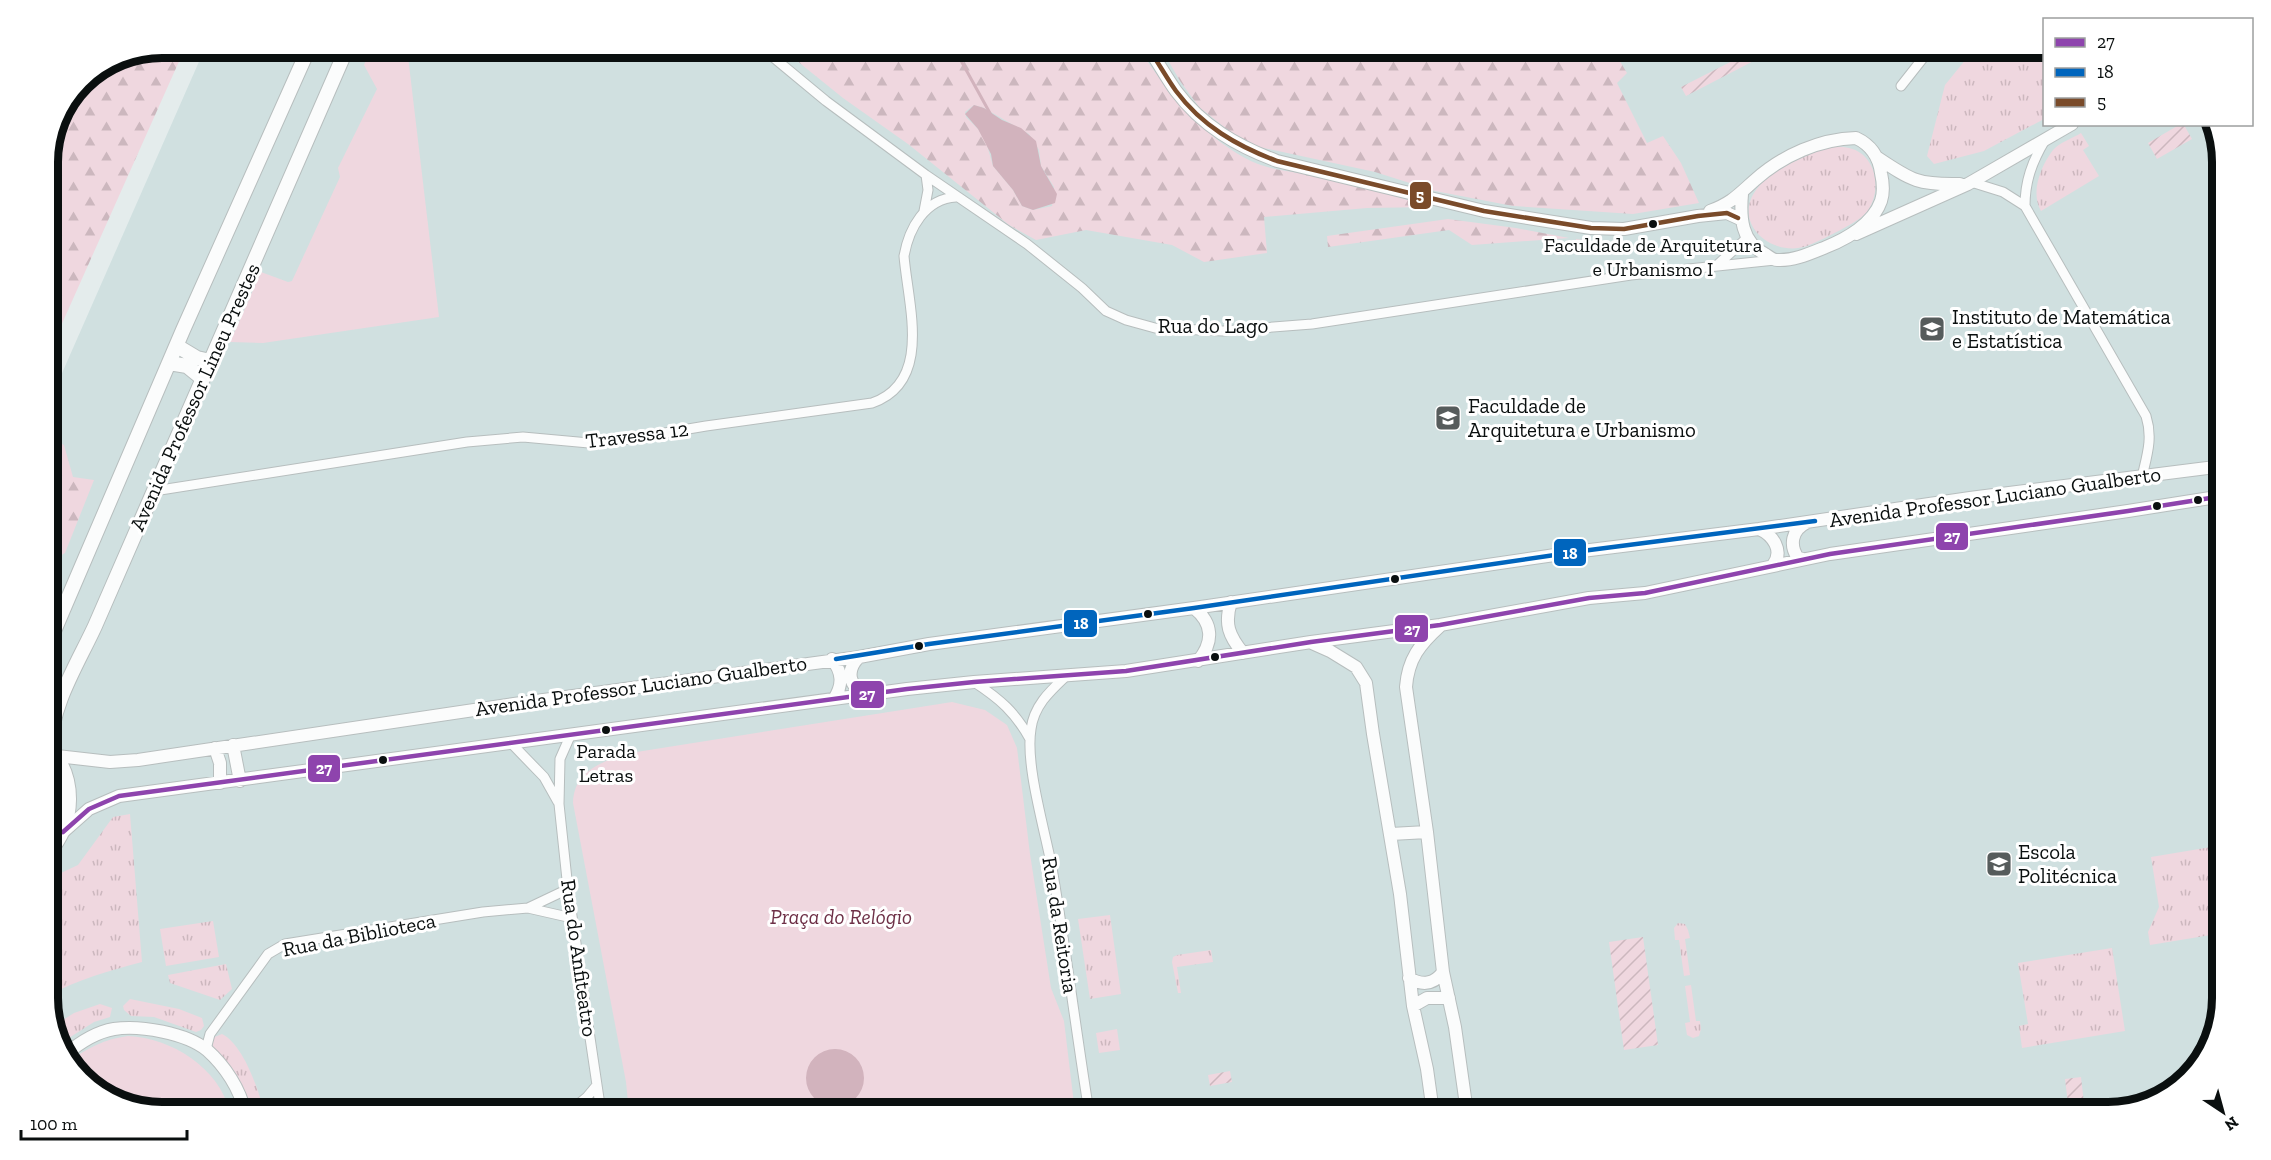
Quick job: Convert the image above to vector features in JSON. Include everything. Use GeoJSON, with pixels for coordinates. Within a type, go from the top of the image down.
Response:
{"type":"FeatureCollection","features":[{"type":"Feature","properties":{"kind":"main road","name":"Avenida Professor Lineu Prestes"},"geometry":{"type":"LineString","coordinates":[[59,619],[169,363],[305,58]]}},
{"type":"Feature","properties":{"kind":"main road","name":"Avenida Professor Lineu Prestes"},"geometry":{"type":"LineString","coordinates":[[59,704],[343,58]]}},
{"type":"Feature","properties":{"kind":"main road"},"geometry":{"type":"LineString","coordinates":[[177,346],[197,358],[210,361]]}},
{"type":"Feature","properties":{"kind":"main road"},"geometry":{"type":"LineString","coordinates":[[169,363],[188,366],[202,379]]}},
{"type":"Feature","properties":{"kind":"main road"},"geometry":{"type":"LineString","coordinates":[[59,763],[67,778],[69,794],[69,806],[63,832],[59,838]]}},
{"type":"Feature","properties":{"kind":"street","name":"Rua do Lago"},"geometry":{"type":"LineString","coordinates":[[774,58],[826,101],[926,176],[1027,244],[1082,288],[1106,311],[1126,320],[1155,328],[1223,331],[1312,324],[1593,282],[1776,260]]}},
{"type":"Feature","properties":{"kind":"street"},"geometry":{"type":"LineString","coordinates":[[1155,58],[1176,91],[1197,115],[1223,137],[1250,151],[1277,161],[1484,211],[1591,228],[1624,229],[1727,213],[1740,219]]}},
{"type":"Feature","properties":{"kind":"street"},"geometry":{"type":"LineString","coordinates":[[1901,87],[1923,58]]}},
{"type":"Feature","properties":{"kind":"street"},"geometry":{"type":"LineString","coordinates":[[1742,194],[1740,219],[1747,238],[1757,250],[1776,260],[1802,257],[1970,183],[2069,126]]}},
{"type":"Feature","properties":{"kind":"street"},"geometry":{"type":"LineString","coordinates":[[1698,216],[1722,207],[1742,194],[1756,179],[1776,165],[1816,143],[1856,138],[1903,176],[1926,184],[1970,183],[2003,192],[2025,206],[2145,416],[2150,431],[2150,446],[2142,477]]}},
{"type":"Feature","properties":{"kind":"street"},"geometry":{"type":"LineString","coordinates":[[2025,206],[2029,172],[2045,140]]}},
{"type":"Feature","properties":{"kind":"street"},"geometry":{"type":"LineString","coordinates":[[1846,238],[1867,220],[1880,202],[1883,189],[1878,158]]}},
{"type":"Feature","properties":{"kind":"street","name":"Travessa 12"},"geometry":{"type":"LineString","coordinates":[[154,491],[467,442],[523,437],[589,443],[617,441],[862,404],[882,399],[899,386],[905,377],[911,356],[912,330],[903,256],[916,223],[924,211],[928,190],[926,176]]}},
{"type":"Feature","properties":{"kind":"street"},"geometry":{"type":"LineString","coordinates":[[924,211],[940,199],[956,197]]}},
{"type":"Feature","properties":{"kind":"street"},"geometry":{"type":"LineString","coordinates":[[1716,266],[1747,238]]}},
{"type":"Feature","properties":{"kind":"street","name":"Avenida Professor Luciano Gualberto"},"geometry":{"type":"LineString","coordinates":[[59,751],[110,762],[138,760],[672,681],[859,657],[951,640],[1194,608],[1582,551],[2212,467]]}},
{"type":"Feature","properties":{"kind":"street","name":"Avenida Professor Luciano Gualberto"},"geometry":{"type":"LineString","coordinates":[[63,832],[89,808],[119,796],[834,699],[974,682],[1126,671],[1198,661],[1311,642],[1440,625],[1590,598],[1645,593],[1803,559],[2212,498]]}},
{"type":"Feature","properties":{"kind":"street"},"geometry":{"type":"LineString","coordinates":[[1803,559],[1798,558],[1792,541],[1797,529],[1807,522]]}},
{"type":"Feature","properties":{"kind":"street"},"geometry":{"type":"LineString","coordinates":[[1759,529],[1772,538],[1776,545],[1777,561],[1773,565]]}},
{"type":"Feature","properties":{"kind":"street"},"geometry":{"type":"LineString","coordinates":[[1231,602],[1227,623],[1229,634],[1243,653]]}},
{"type":"Feature","properties":{"kind":"street"},"geometry":{"type":"LineString","coordinates":[[1194,608],[1202,614],[1210,633],[1205,652],[1198,661]]}},
{"type":"Feature","properties":{"kind":"street"},"geometry":{"type":"LineString","coordinates":[[1440,625],[1418,646],[1407,672],[1406,687],[1427,832],[1443,972],[1465,1102]]}},
{"type":"Feature","properties":{"kind":"street"},"geometry":{"type":"LineString","coordinates":[[1311,642],[1351,664],[1363,675],[1366,683],[1391,834],[1413,1006],[1432,1102]]}},
{"type":"Feature","properties":{"kind":"street"},"geometry":{"type":"LineString","coordinates":[[859,657],[850,670],[851,683],[867,695]]}},
{"type":"Feature","properties":{"kind":"street"},"geometry":{"type":"LineString","coordinates":[[832,659],[841,675],[839,692],[834,699]]}},
{"type":"Feature","properties":{"kind":"street","name":"Rua da Reitoria"},"geometry":{"type":"LineString","coordinates":[[1065,677],[1040,704],[1034,715],[1030,739],[1087,1102]]}},
{"type":"Feature","properties":{"kind":"street","name":"Rua da Reitoria"},"geometry":{"type":"LineString","coordinates":[[974,682],[1007,706],[1020,721],[1030,739]]}},
{"type":"Feature","properties":{"kind":"street","name":"Rua do Anfiteatro"},"geometry":{"type":"LineString","coordinates":[[570,734],[560,759],[559,804],[568,889],[600,1102]]}},
{"type":"Feature","properties":{"kind":"street","name":"Rua do Anfiteatro"},"geometry":{"type":"LineString","coordinates":[[511,743],[544,777],[559,804]]}},
{"type":"Feature","properties":{"kind":"street"},"geometry":{"type":"LineString","coordinates":[[233,745],[240,781]]}},
{"type":"Feature","properties":{"kind":"street"},"geometry":{"type":"LineString","coordinates":[[215,748],[220,763],[220,783]]}},
{"type":"Feature","properties":{"kind":"street"},"geometry":{"type":"LineString","coordinates":[[1391,834],[1427,832]]}},
{"type":"Feature","properties":{"kind":"street","name":"Rua da Biblioteca"},"geometry":{"type":"LineString","coordinates":[[528,908],[568,889]]}},
{"type":"Feature","properties":{"kind":"street","name":"Rua da Biblioteca"},"geometry":{"type":"LineString","coordinates":[[206,1049],[210,1034],[268,954],[285,944],[483,912],[528,908],[572,918]]}},
{"type":"Feature","properties":{"kind":"street"},"geometry":{"type":"LineString","coordinates":[[1410,978],[1424,983],[1438,978],[1443,972]]}},
{"type":"Feature","properties":{"kind":"street"},"geometry":{"type":"LineString","coordinates":[[1413,1006],[1426,998],[1449,998]]}},
{"type":"Feature","properties":{"kind":"street"},"geometry":{"type":"LineString","coordinates":[[72,1049],[79,1043],[111,1030],[130,1027],[167,1033],[206,1049],[230,1077],[243,1102]]}},
{"type":"Feature","properties":{"kind":"street"},"geometry":{"type":"LineString","coordinates":[[581,1102],[597,1085]]}},
{"type":"Feature","properties":{"kind":"shaded area"},"geometry":{"type":"Polygon","coordinates":[[[201,58],[2043,58],[2043,126],[2206,126],[2210,142],[2212,156],[2212,997],[2207,1031],[2187,1066],[2166,1084],[2135,1098],[2108,1102],[163,1102],[129,1096],[105,1084],[84,1066],[64,1031],[59,1004],[59,380],[201,58]]]}},
{"type":"Feature","properties":{"kind":"shaded area"},"geometry":{"type":"Polygon","coordinates":[[[974,105],[1021,128],[1036,141],[1041,166],[1057,194],[1055,203],[1033,210],[1022,206],[1013,190],[993,166],[991,154],[978,129],[965,114],[974,105]]]}},
{"type":"Feature","properties":{"kind":"shaded area"},"geometry":{"type":"Polygon","coordinates":[[[835,1049],[851,1054],[859,1062],[863,1072],[863,1084],[859,1094],[851,1102],[819,1102],[811,1094],[806,1078],[811,1062],[819,1054],[835,1049]]]}},
{"type":"Feature","properties":{"kind":"green space"},"geometry":{"type":"Polygon","coordinates":[[[181,58],[59,330],[59,156],[66,123],[76,105],[89,89],[105,76],[123,66],[142,61],[181,58]]]}},
{"type":"Feature","properties":{"kind":"green space"},"geometry":{"type":"Polygon","coordinates":[[[367,58],[408,58],[439,317],[263,343],[230,342],[261,272],[288,282],[292,281],[340,177],[338,168],[377,89],[364,65],[367,58]]]}},
{"type":"Feature","properties":{"kind":"green space"},"geometry":{"type":"Polygon","coordinates":[[[793,58],[1145,58],[1198,123],[1228,148],[1254,163],[1342,181],[1430,207],[1367,208],[1264,217],[1267,253],[1204,262],[1172,245],[1086,230],[1036,240],[1009,225],[908,144],[843,98],[793,58]],[[974,105],[965,112],[966,117],[978,129],[986,142],[993,166],[1013,190],[1022,206],[1033,210],[1052,206],[1054,187],[1041,166],[1039,150],[1029,134],[984,108],[974,105]]]}},
{"type":"Feature","properties":{"kind":"green space"},"geometry":{"type":"Polygon","coordinates":[[[1167,58],[1618,58],[1627,73],[1617,83],[1647,143],[1663,136],[1681,163],[1699,203],[1633,214],[1513,206],[1435,191],[1375,172],[1259,147],[1229,131],[1199,107],[1167,58]]]}},
{"type":"Feature","properties":{"kind":"green space"},"geometry":{"type":"Polygon","coordinates":[[[1738,58],[1759,58],[1686,96],[1681,87],[1738,58]]]}},
{"type":"Feature","properties":{"kind":"green space"},"geometry":{"type":"Polygon","coordinates":[[[1967,58],[2043,58],[2043,120],[1984,151],[1934,164],[1927,156],[1945,85],[1967,58]]]}},
{"type":"Feature","properties":{"kind":"green space"},"geometry":{"type":"Polygon","coordinates":[[[2177,126],[2185,126],[2192,139],[2157,159],[2148,143],[2177,126]]]}},
{"type":"Feature","properties":{"kind":"green space"},"geometry":{"type":"Polygon","coordinates":[[[2081,133],[2089,146],[2083,150],[2099,176],[2041,211],[2037,188],[2038,179],[2045,164],[2056,147],[2081,133]]]}},
{"type":"Feature","properties":{"kind":"green space"},"geometry":{"type":"Polygon","coordinates":[[[1826,147],[1849,148],[1859,152],[1867,159],[1872,167],[1876,187],[1870,207],[1853,223],[1807,246],[1780,247],[1769,242],[1759,235],[1752,225],[1749,214],[1750,202],[1756,190],[1779,170],[1826,147]]]}},
{"type":"Feature","properties":{"kind":"green space"},"geometry":{"type":"Polygon","coordinates":[[[1448,219],[1569,238],[1472,245],[1449,230],[1328,247],[1327,236],[1448,219]]]}},
{"type":"Feature","properties":{"kind":"green space"},"geometry":{"type":"Polygon","coordinates":[[[1576,239],[1600,242],[1601,247],[1598,250],[1576,253],[1576,239]]]}},
{"type":"Feature","properties":{"kind":"green space"},"geometry":{"type":"Polygon","coordinates":[[[59,443],[64,445],[73,477],[94,480],[65,553],[59,557],[59,443]]]}},
{"type":"Feature","properties":{"kind":"green space","name":"Praça do Relógio"},"geometry":{"type":"Polygon","coordinates":[[[952,702],[985,710],[1007,725],[1017,748],[1030,854],[1051,988],[1064,1021],[1074,1102],[628,1102],[573,803],[574,792],[578,784],[589,771],[624,754],[952,702]]]}},
{"type":"Feature","properties":{"kind":"green space"},"geometry":{"type":"Polygon","coordinates":[[[130,814],[142,962],[82,980],[59,990],[59,874],[78,865],[113,817],[130,814]]]}},
{"type":"Feature","properties":{"kind":"green space"},"geometry":{"type":"Polygon","coordinates":[[[2212,847],[2212,935],[2150,945],[2148,932],[2159,907],[2151,857],[2212,847]]]}},
{"type":"Feature","properties":{"kind":"green space"},"geometry":{"type":"Polygon","coordinates":[[[1110,915],[1121,994],[1090,999],[1078,919],[1110,915]]]}},
{"type":"Feature","properties":{"kind":"green space"},"geometry":{"type":"Polygon","coordinates":[[[213,921],[219,957],[166,966],[160,929],[213,921]]]}},
{"type":"Feature","properties":{"kind":"green space"},"geometry":{"type":"Polygon","coordinates":[[[1678,923],[1685,924],[1690,938],[1685,939],[1690,975],[1684,976],[1679,940],[1675,940],[1674,928],[1678,923]]]}},
{"type":"Feature","properties":{"kind":"green space"},"geometry":{"type":"Polygon","coordinates":[[[1643,937],[1658,1045],[1624,1050],[1609,942],[1643,937]]]}},
{"type":"Feature","properties":{"kind":"green space"},"geometry":{"type":"Polygon","coordinates":[[[2112,948],[2125,1031],[2022,1048],[2019,1026],[2028,1024],[2018,963],[2112,948]]]}},
{"type":"Feature","properties":{"kind":"green space"},"geometry":{"type":"Polygon","coordinates":[[[1211,950],[1213,962],[1177,967],[1181,993],[1178,993],[1173,957],[1211,950]]]}},
{"type":"Feature","properties":{"kind":"green space"},"geometry":{"type":"Polygon","coordinates":[[[226,964],[232,989],[220,1000],[170,983],[168,975],[226,964]]]}},
{"type":"Feature","properties":{"kind":"green space"},"geometry":{"type":"Polygon","coordinates":[[[1691,985],[1696,1021],[1700,1021],[1701,1029],[1699,1036],[1693,1038],[1687,1035],[1685,1023],[1690,1022],[1685,986],[1691,985]]]}},
{"type":"Feature","properties":{"kind":"green space"},"geometry":{"type":"Polygon","coordinates":[[[130,999],[179,1009],[202,1018],[204,1026],[196,1032],[154,1017],[131,1016],[123,1006],[130,999]]]}},
{"type":"Feature","properties":{"kind":"green space"},"geometry":{"type":"Polygon","coordinates":[[[100,1004],[112,1008],[110,1017],[94,1022],[67,1039],[62,1021],[74,1013],[100,1004]]]}},
{"type":"Feature","properties":{"kind":"green space"},"geometry":{"type":"Polygon","coordinates":[[[1117,1029],[1120,1050],[1099,1053],[1096,1033],[1117,1029]]]}},
{"type":"Feature","properties":{"kind":"green space"},"geometry":{"type":"Polygon","coordinates":[[[222,1034],[237,1047],[249,1068],[261,1102],[248,1102],[235,1073],[214,1048],[212,1038],[222,1034]]]}},
{"type":"Feature","properties":{"kind":"green space"},"geometry":{"type":"Polygon","coordinates":[[[128,1036],[145,1038],[177,1049],[204,1069],[216,1082],[226,1102],[163,1102],[129,1096],[117,1091],[94,1076],[77,1056],[112,1039],[128,1036]]]}},
{"type":"Feature","properties":{"kind":"green space"},"geometry":{"type":"Polygon","coordinates":[[[1230,1071],[1232,1082],[1210,1086],[1208,1075],[1230,1071]]]}},
{"type":"Feature","properties":{"kind":"green space"},"geometry":{"type":"Polygon","coordinates":[[[2081,1077],[2084,1102],[2068,1102],[2065,1079],[2081,1077]]]}},
{"type":"Feature","properties":{"kind":"waterway"},"geometry":{"type":"LineString","coordinates":[[960,58],[991,115]]}},
{"type":"Feature","properties":{"kind":"transit line","name":"5"},"geometry":{"type":"LineString","coordinates":[[1155,58],[1176,91],[1197,115],[1221,134],[1277,161],[1484,211],[1591,228],[1624,229],[1727,213],[1738,218]]}},
{"type":"Feature","properties":{"kind":"transit line","name":"27"},"geometry":{"type":"LineString","coordinates":[[63,832],[89,809],[119,796],[907,689],[1126,671],[1311,642],[1440,625],[1589,598],[1645,593],[1830,554],[2212,498]]}},
{"type":"Feature","properties":{"kind":"transit line","name":"18"},"geometry":{"type":"LineString","coordinates":[[836,659],[1582,551],[1815,521]]}},
{"type":"Feature","properties":{"kind":"place","name":"Faculdade de Arquitetura e Urbanismo I"},"geometry":{"type":"Point","coordinates":[1653,224]}},
{"type":"Feature","properties":{"kind":"place","name":"Instituto de Matemática e Estatística"},"geometry":{"type":"Point","coordinates":[1932,329]}},
{"type":"Feature","properties":{"kind":"place","name":"Faculdade de Arquitetura e Urbanismo"},"geometry":{"type":"Point","coordinates":[1448,418]}},
{"type":"Feature","properties":{"kind":"place","name":"Parada Letras"},"geometry":{"type":"Point","coordinates":[606,730]}},
{"type":"Feature","properties":{"kind":"place","name":"Escola Politécnica"},"geometry":{"type":"Point","coordinates":[1999,864]}}]}
